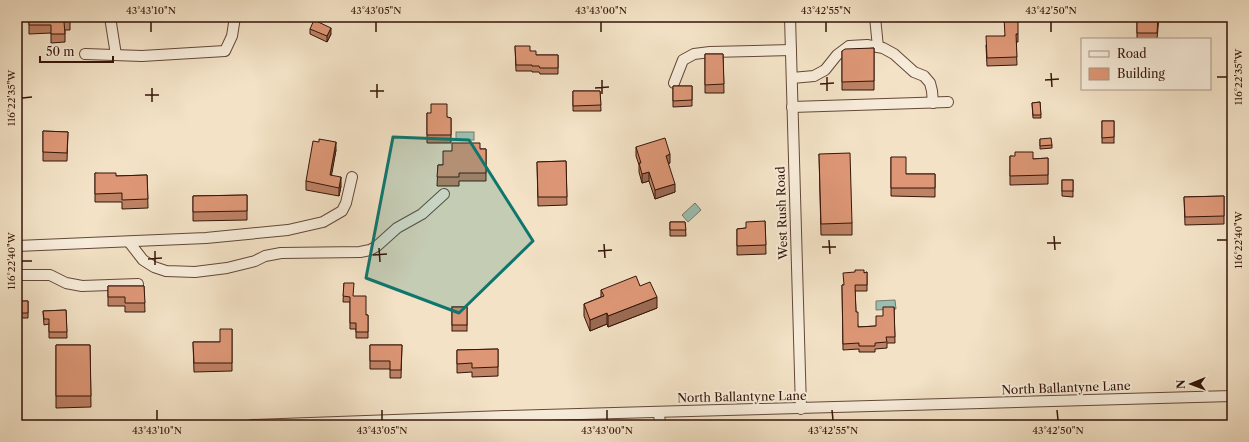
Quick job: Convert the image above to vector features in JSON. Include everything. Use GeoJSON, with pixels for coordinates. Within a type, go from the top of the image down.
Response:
{"type":"FeatureCollection","features":[{"type":"Feature","properties":{"kind":"street"},"geometry":{"type":"LineString","coordinates":[[110,17],[116,55]]}},
{"type":"Feature","properties":{"kind":"street"},"geometry":{"type":"LineString","coordinates":[[85,54],[142,56],[225,51],[232,36],[235,17]]}},
{"type":"Feature","properties":{"kind":"street","name":"West Rush Road"},"geometry":{"type":"LineString","coordinates":[[790,17],[800,409]]}},
{"type":"Feature","properties":{"kind":"street"},"geometry":{"type":"LineString","coordinates":[[875,17],[878,47]]}},
{"type":"Feature","properties":{"kind":"street"},"geometry":{"type":"LineString","coordinates":[[792,78],[814,76],[825,70],[837,55],[849,46],[867,45],[883,48],[894,54],[914,72],[924,76],[930,83],[933,103]]}},
{"type":"Feature","properties":{"kind":"street"},"geometry":{"type":"LineString","coordinates":[[674,83],[683,60],[694,54],[710,52],[791,50]]}},
{"type":"Feature","properties":{"kind":"street"},"geometry":{"type":"LineString","coordinates":[[792,107],[948,102]]}},
{"type":"Feature","properties":{"kind":"street"},"geometry":{"type":"LineString","coordinates":[[17,246],[221,237],[288,230],[323,222],[342,211],[346,203],[352,177]]}},
{"type":"Feature","properties":{"kind":"street"},"geometry":{"type":"LineString","coordinates":[[129,242],[143,260],[154,267],[166,271],[195,272],[227,268],[281,253],[360,252],[370,250],[377,246],[397,228],[422,214],[444,194]]}},
{"type":"Feature","properties":{"kind":"street"},"geometry":{"type":"LineString","coordinates":[[17,275],[50,275],[66,283],[82,286],[138,284]]}},
{"type":"Feature","properties":{"kind":"street","name":"North Ballantyne Lane"},"geometry":{"type":"LineString","coordinates":[[252,425],[1232,396]]}},
{"type":"Feature","properties":{"kind":"street"},"geometry":{"type":"LineString","coordinates":[[660,412],[660,425]]}},
{"type":"Feature","properties":{"kind":"highlighted area"},"geometry":{"type":"Polygon","coordinates":[[[393,137],[469,140],[533,241],[459,313],[366,278],[393,137]]]}},
{"type":"Feature","properties":{"kind":"shaded area"},"geometry":{"type":"Polygon","coordinates":[[[456,132],[474,132],[474,140],[456,140],[456,132]]]}},
{"type":"Feature","properties":{"kind":"shaded area"},"geometry":{"type":"Polygon","coordinates":[[[695,203],[701,210],[688,222],[682,215],[695,203]]]}},
{"type":"Feature","properties":{"kind":"shaded area"},"geometry":{"type":"Polygon","coordinates":[[[895,300],[896,309],[876,310],[876,301],[895,300]]]}},
{"type":"Feature","properties":{"kind":"building"},"geometry":{"type":"Polygon","coordinates":[[[29,17],[70,17],[70,21],[64,22],[65,34],[51,34],[51,25],[29,25],[29,17]]]}},
{"type":"Feature","properties":{"kind":"building"},"geometry":{"type":"Polygon","coordinates":[[[1004,17],[1018,17],[1018,34],[1016,34],[1017,57],[987,58],[986,36],[1005,36],[1004,17]]]}},
{"type":"Feature","properties":{"kind":"building"},"geometry":{"type":"Polygon","coordinates":[[[1137,17],[1158,17],[1157,33],[1137,33],[1137,17]]]}},
{"type":"Feature","properties":{"kind":"building"},"geometry":{"type":"Polygon","coordinates":[[[314,20],[331,28],[327,36],[310,29],[314,20]]]}},
{"type":"Feature","properties":{"kind":"building"},"geometry":{"type":"Polygon","coordinates":[[[515,46],[530,46],[530,51],[536,51],[536,55],[558,55],[558,68],[540,68],[539,66],[532,65],[516,65],[515,46]]]}},
{"type":"Feature","properties":{"kind":"building"},"geometry":{"type":"Polygon","coordinates":[[[874,48],[874,81],[842,82],[842,51],[845,49],[874,48]]]}},
{"type":"Feature","properties":{"kind":"building"},"geometry":{"type":"Polygon","coordinates":[[[705,54],[723,54],[724,84],[705,85],[705,54]]]}},
{"type":"Feature","properties":{"kind":"building"},"geometry":{"type":"Polygon","coordinates":[[[673,86],[692,86],[692,100],[673,101],[673,86]]]}},
{"type":"Feature","properties":{"kind":"building"},"geometry":{"type":"Polygon","coordinates":[[[573,91],[600,91],[601,105],[573,106],[573,91]]]}},
{"type":"Feature","properties":{"kind":"building"},"geometry":{"type":"Polygon","coordinates":[[[1040,102],[1041,115],[1033,115],[1032,103],[1040,102]]]}},
{"type":"Feature","properties":{"kind":"building"},"geometry":{"type":"Polygon","coordinates":[[[431,104],[447,104],[447,117],[451,118],[451,135],[427,135],[427,113],[431,113],[431,104]]]}},
{"type":"Feature","properties":{"kind":"building"},"geometry":{"type":"Polygon","coordinates":[[[1102,121],[1114,121],[1114,137],[1102,138],[1102,121]]]}},
{"type":"Feature","properties":{"kind":"building"},"geometry":{"type":"Polygon","coordinates":[[[43,131],[68,132],[67,153],[43,152],[43,131]]]}},
{"type":"Feature","properties":{"kind":"building"},"geometry":{"type":"Polygon","coordinates":[[[665,138],[670,154],[666,156],[675,184],[655,190],[649,172],[642,174],[639,163],[641,163],[636,147],[665,138]]]}},
{"type":"Feature","properties":{"kind":"building"},"geometry":{"type":"Polygon","coordinates":[[[1051,138],[1052,145],[1040,146],[1040,139],[1051,138]]]}},
{"type":"Feature","properties":{"kind":"building"},"geometry":{"type":"Polygon","coordinates":[[[319,139],[336,142],[330,175],[341,177],[339,188],[306,181],[313,141],[319,142],[319,139]]]}},
{"type":"Feature","properties":{"kind":"building"},"geometry":{"type":"Polygon","coordinates":[[[452,143],[480,143],[480,149],[486,149],[486,173],[459,173],[459,177],[437,177],[438,165],[443,165],[443,151],[452,151],[452,143]]]}},
{"type":"Feature","properties":{"kind":"building"},"geometry":{"type":"Polygon","coordinates":[[[1015,152],[1033,152],[1033,159],[1048,158],[1048,175],[1010,176],[1010,156],[1015,156],[1015,152]]]}},
{"type":"Feature","properties":{"kind":"building"},"geometry":{"type":"Polygon","coordinates":[[[850,153],[852,223],[821,224],[819,154],[850,153]]]}},
{"type":"Feature","properties":{"kind":"building"},"geometry":{"type":"Polygon","coordinates":[[[891,157],[906,157],[906,174],[935,174],[935,188],[891,188],[891,157]]]}},
{"type":"Feature","properties":{"kind":"building"},"geometry":{"type":"Polygon","coordinates":[[[566,161],[567,197],[538,197],[537,162],[566,161]]]}},
{"type":"Feature","properties":{"kind":"building"},"geometry":{"type":"Polygon","coordinates":[[[95,173],[116,173],[116,176],[147,175],[148,199],[122,200],[122,193],[95,194],[95,173]]]}},
{"type":"Feature","properties":{"kind":"building"},"geometry":{"type":"Polygon","coordinates":[[[1062,180],[1073,180],[1073,191],[1062,191],[1062,180]]]}},
{"type":"Feature","properties":{"kind":"building"},"geometry":{"type":"Polygon","coordinates":[[[247,195],[247,211],[193,212],[193,196],[247,195]]]}},
{"type":"Feature","properties":{"kind":"building"},"geometry":{"type":"Polygon","coordinates":[[[1224,196],[1224,216],[1185,217],[1184,197],[1224,196]]]}},
{"type":"Feature","properties":{"kind":"building"},"geometry":{"type":"Polygon","coordinates":[[[765,221],[766,245],[737,246],[737,229],[746,228],[746,222],[765,221]]]}},
{"type":"Feature","properties":{"kind":"building"},"geometry":{"type":"Polygon","coordinates":[[[670,222],[685,222],[686,230],[670,230],[670,222]]]}},
{"type":"Feature","properties":{"kind":"building"},"geometry":{"type":"Polygon","coordinates":[[[855,270],[864,270],[864,273],[867,272],[867,285],[855,285],[858,327],[876,326],[876,316],[883,316],[883,307],[894,307],[895,337],[886,337],[887,342],[875,343],[875,346],[859,346],[859,343],[843,344],[843,273],[855,272],[855,270]]]}},
{"type":"Feature","properties":{"kind":"building"},"geometry":{"type":"Polygon","coordinates":[[[636,276],[640,286],[650,282],[657,297],[608,316],[607,313],[590,320],[584,304],[604,296],[601,290],[636,276]]]}},
{"type":"Feature","properties":{"kind":"building"},"geometry":{"type":"Polygon","coordinates":[[[344,283],[354,283],[353,296],[366,296],[368,332],[356,332],[356,323],[350,323],[350,297],[343,296],[344,283]]]}},
{"type":"Feature","properties":{"kind":"building"},"geometry":{"type":"Polygon","coordinates":[[[108,286],[144,286],[145,303],[125,303],[125,297],[108,297],[108,286]]]}},
{"type":"Feature","properties":{"kind":"building"},"geometry":{"type":"Polygon","coordinates":[[[17,301],[28,301],[28,313],[18,313],[17,301]]]}},
{"type":"Feature","properties":{"kind":"building"},"geometry":{"type":"Polygon","coordinates":[[[452,307],[467,307],[467,325],[452,325],[452,307]]]}},
{"type":"Feature","properties":{"kind":"building"},"geometry":{"type":"Polygon","coordinates":[[[66,310],[67,332],[49,332],[49,319],[44,319],[43,311],[66,310]]]}},
{"type":"Feature","properties":{"kind":"building"},"geometry":{"type":"Polygon","coordinates":[[[220,329],[232,329],[232,363],[194,363],[193,342],[220,342],[220,329]]]}},
{"type":"Feature","properties":{"kind":"building"},"geometry":{"type":"Polygon","coordinates":[[[56,345],[90,345],[91,396],[56,396],[56,345]]]}},
{"type":"Feature","properties":{"kind":"building"},"geometry":{"type":"Polygon","coordinates":[[[370,345],[402,345],[401,370],[390,370],[390,361],[370,361],[370,345]]]}},
{"type":"Feature","properties":{"kind":"building"},"geometry":{"type":"Polygon","coordinates":[[[498,349],[498,367],[472,368],[472,363],[457,364],[457,350],[498,349]]]}}]}
